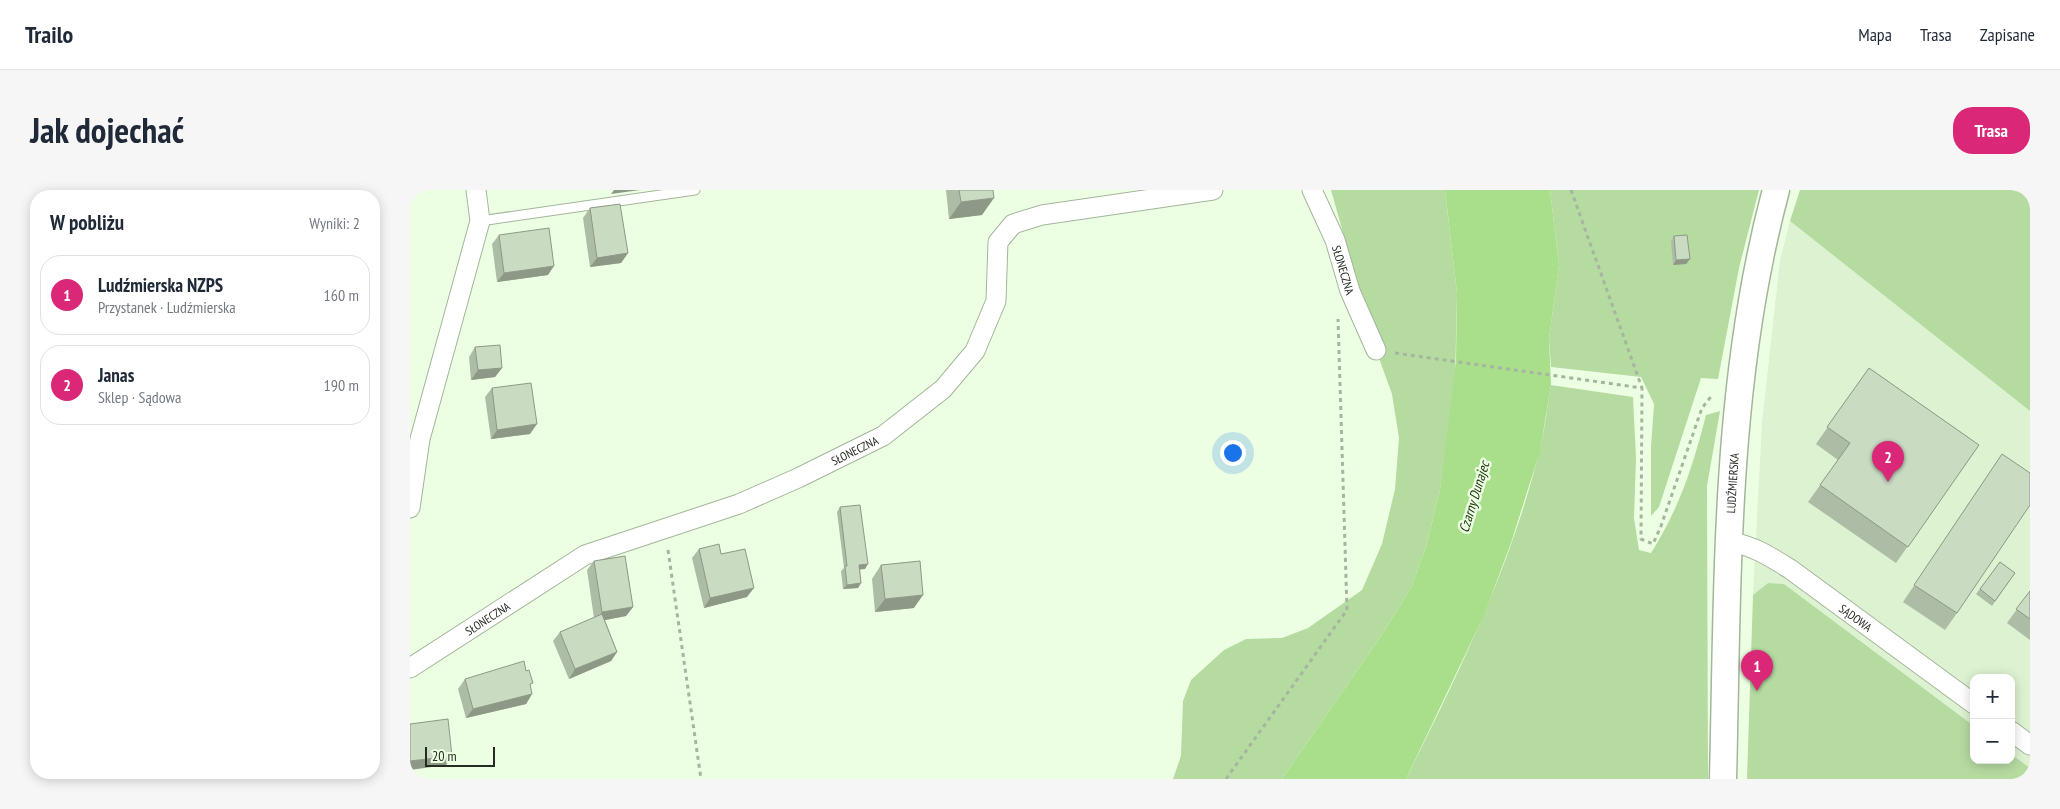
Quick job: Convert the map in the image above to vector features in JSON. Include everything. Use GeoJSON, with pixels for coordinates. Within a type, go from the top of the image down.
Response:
{"type":"FeatureCollection","features":[{"type":"Feature","properties":{"kind":"main road","name":"LUDŹMIERSKA"},"geometry":{"type":"LineString","coordinates":[[1723,779],[1733,441],[1748,317],[1764,237],[1776,190]]}},
{"type":"Feature","properties":{"kind":"street"},"geometry":{"type":"LineString","coordinates":[[410,508],[420,439],[480,221],[476,190]]}},
{"type":"Feature","properties":{"kind":"street","name":"SŁONECZNA"},"geometry":{"type":"LineString","coordinates":[[410,668],[584,555],[739,504],[798,478],[883,436],[943,388],[975,351],[996,301],[998,242],[1013,224],[1042,214],[1213,190]]}},
{"type":"Feature","properties":{"kind":"street","name":"SŁONECZNA"},"geometry":{"type":"LineString","coordinates":[[1312,190],[1335,240],[1350,291],[1376,350]]}},
{"type":"Feature","properties":{"kind":"street","name":"SĄDOWA"},"geometry":{"type":"LineString","coordinates":[[1730,542],[1742,544],[1790,569],[1970,701]]}},
{"type":"Feature","properties":{"kind":"street"},"geometry":{"type":"LineString","coordinates":[[2015,735],[2030,745]]}},
{"type":"Feature","properties":{"kind":"lane"},"geometry":{"type":"LineString","coordinates":[[480,221],[695,190]]}},
{"type":"Feature","properties":{"kind":"path"},"geometry":{"type":"LineString","coordinates":[[1571,190],[1642,388],[1641,539],[1653,544],[1702,408],[1717,389],[1738,396]]}},
{"type":"Feature","properties":{"kind":"path"},"geometry":{"type":"LineString","coordinates":[[1226,779],[1347,610],[1338,318]]}},
{"type":"Feature","properties":{"kind":"path"},"geometry":{"type":"LineString","coordinates":[[1396,353],[1642,388]]}},
{"type":"Feature","properties":{"kind":"path"},"geometry":{"type":"LineString","coordinates":[[665,528],[701,779]]}},
{"type":"Feature","properties":{"kind":"shaded area"},"geometry":{"type":"Polygon","coordinates":[[[1331,190],[1445,190],[1457,293],[1455,381],[1440,490],[1426,547],[1411,588],[1381,636],[1282,779],[1173,779],[1181,756],[1183,701],[1191,680],[1224,650],[1246,639],[1282,638],[1308,628],[1362,590],[1382,544],[1395,489],[1399,438],[1392,394],[1376,350],[1331,190]]]}},
{"type":"Feature","properties":{"kind":"shaded area"},"geometry":{"type":"Polygon","coordinates":[[[1550,190],[1759,190],[1739,268],[1718,379],[1701,378],[1659,507],[1651,516],[1651,447],[1654,404],[1641,377],[1551,367],[1549,339],[1559,265],[1550,190]]]}},
{"type":"Feature","properties":{"kind":"shaded area"},"geometry":{"type":"Polygon","coordinates":[[[1800,190],[2030,190],[2030,411],[1790,221],[1800,190]]]}},
{"type":"Feature","properties":{"kind":"shaded area"},"geometry":{"type":"Polygon","coordinates":[[[1790,221],[2030,411],[2030,768],[2015,757],[2015,674],[1970,674],[1970,723],[1784,584],[1768,583],[1753,595],[1762,423],[1780,260],[1790,221]]]}},
{"type":"Feature","properties":{"kind":"shaded area"},"geometry":{"type":"Polygon","coordinates":[[[1551,385],[1633,397],[1636,458],[1634,518],[1639,550],[1651,553],[1670,520],[1684,487],[1706,415],[1720,411],[1707,486],[1708,779],[1406,779],[1464,660],[1514,537],[1541,444],[1551,385]]]}},
{"type":"Feature","properties":{"kind":"shaded area"},"geometry":{"type":"Polygon","coordinates":[[[1768,583],[1784,584],[1970,723],[1970,764],[2015,764],[2015,757],[2030,768],[2030,779],[1747,779],[1753,595],[1768,583]]]}},
{"type":"Feature","properties":{"kind":"water","name":"Czarny Dunajec"},"geometry":{"type":"Polygon","coordinates":[[[1445,190],[1550,190],[1559,265],[1549,339],[1551,385],[1540,451],[1511,543],[1484,615],[1406,779],[1282,779],[1381,636],[1411,588],[1426,547],[1440,490],[1456,361],[1457,293],[1445,190]]]}},
{"type":"Feature","properties":{"kind":"building"},"geometry":{"type":"Polygon","coordinates":[[[959,190],[993,190],[994,198],[961,202],[959,190]]]}},
{"type":"Feature","properties":{"kind":"building"},"geometry":{"type":"Polygon","coordinates":[[[620,204],[628,253],[597,258],[590,208],[620,204]]]}},
{"type":"Feature","properties":{"kind":"building"},"geometry":{"type":"Polygon","coordinates":[[[549,228],[554,266],[504,273],[499,235],[549,228]]]}},
{"type":"Feature","properties":{"kind":"building"},"geometry":{"type":"Polygon","coordinates":[[[1687,235],[1690,259],[1676,260],[1674,236],[1687,235]]]}},
{"type":"Feature","properties":{"kind":"building"},"geometry":{"type":"Polygon","coordinates":[[[500,345],[502,368],[478,370],[475,347],[500,345]]]}},
{"type":"Feature","properties":{"kind":"building"},"geometry":{"type":"Polygon","coordinates":[[[1869,368],[1979,445],[1908,547],[1820,485],[1850,443],[1827,427],[1869,368]]]}},
{"type":"Feature","properties":{"kind":"building"},"geometry":{"type":"Polygon","coordinates":[[[531,383],[537,424],[497,430],[492,388],[531,383]]]}},
{"type":"Feature","properties":{"kind":"building"},"geometry":{"type":"Polygon","coordinates":[[[2002,454],[2030,473],[2030,505],[1957,613],[1914,585],[2002,454]]]}},
{"type":"Feature","properties":{"kind":"building"},"geometry":{"type":"Polygon","coordinates":[[[860,505],[868,564],[859,565],[861,583],[847,585],[845,566],[847,566],[840,507],[860,505]]]}},
{"type":"Feature","properties":{"kind":"building"},"geometry":{"type":"Polygon","coordinates":[[[719,544],[721,554],[745,549],[754,588],[710,598],[699,549],[719,544]]]}},
{"type":"Feature","properties":{"kind":"building"},"geometry":{"type":"Polygon","coordinates":[[[625,556],[633,607],[602,612],[594,561],[625,556]]]}},
{"type":"Feature","properties":{"kind":"building"},"geometry":{"type":"Polygon","coordinates":[[[920,561],[923,595],[885,599],[881,565],[920,561]]]}},
{"type":"Feature","properties":{"kind":"building"},"geometry":{"type":"Polygon","coordinates":[[[2000,562],[2015,573],[1995,601],[1980,589],[2000,562]]]}},
{"type":"Feature","properties":{"kind":"building"},"geometry":{"type":"Polygon","coordinates":[[[2030,591],[2030,619],[2016,609],[2030,591]]]}},
{"type":"Feature","properties":{"kind":"building"},"geometry":{"type":"Polygon","coordinates":[[[602,614],[617,652],[575,669],[560,632],[602,614]]]}},
{"type":"Feature","properties":{"kind":"building"},"geometry":{"type":"Polygon","coordinates":[[[524,661],[526,671],[529,670],[533,683],[530,684],[532,694],[473,709],[465,679],[524,661]]]}},
{"type":"Feature","properties":{"kind":"building"},"geometry":{"type":"Polygon","coordinates":[[[448,719],[452,756],[410,761],[410,724],[448,719]]]}},
{"type":"Feature","properties":{"kind":"place","name":"Janas"},"geometry":{"type":"Point","coordinates":[1888,482]}},
{"type":"Feature","properties":{"kind":"place","name":"Ludźmierska NZPS"},"geometry":{"type":"Point","coordinates":[1757,691]}}]}
